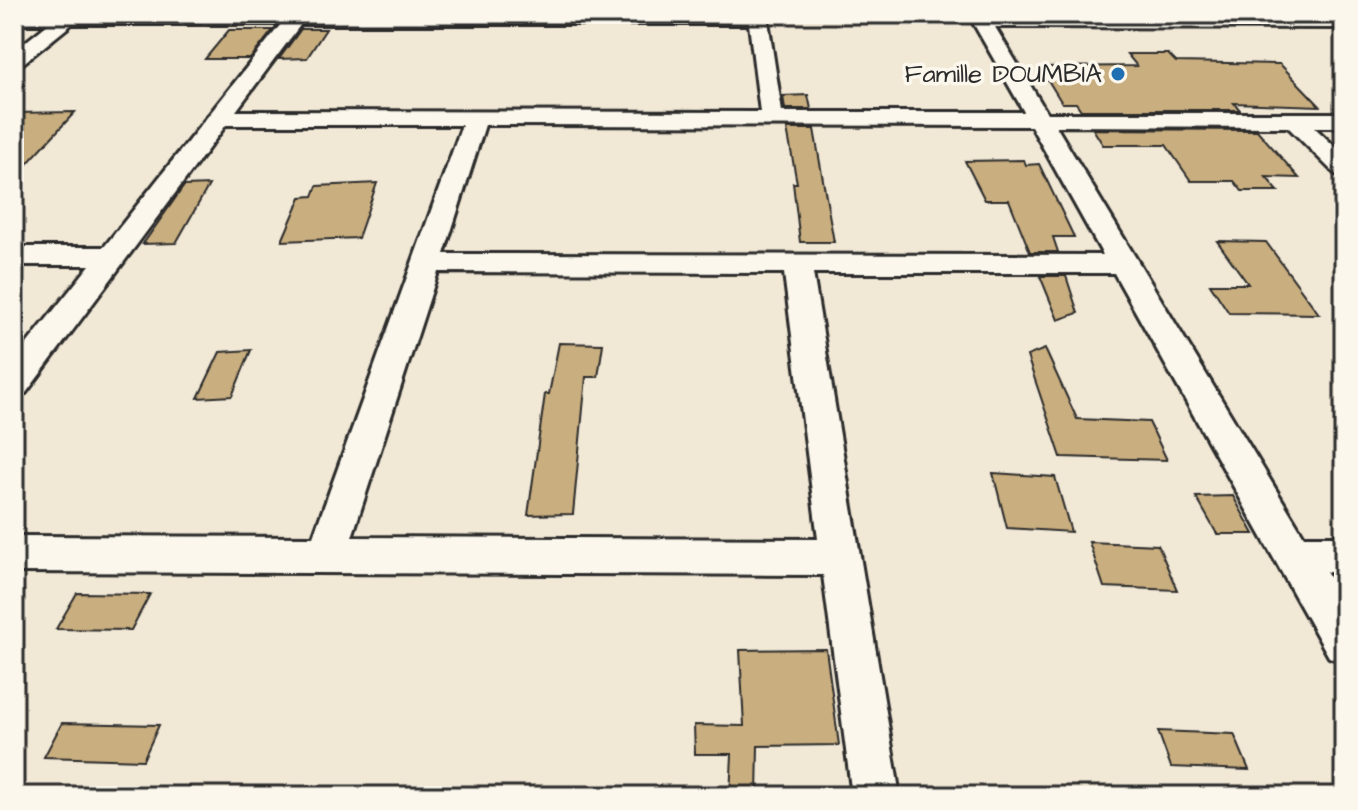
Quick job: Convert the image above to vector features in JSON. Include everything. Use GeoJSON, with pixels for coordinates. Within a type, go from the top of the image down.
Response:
{"type":"FeatureCollection","features":[{"type":"Feature","properties":{"kind":"street"},"geometry":{"type":"LineString","coordinates":[[14,61],[70,16]]}},
{"type":"Feature","properties":{"kind":"street"},"geometry":{"type":"LineString","coordinates":[[14,384],[297,16]]}},
{"type":"Feature","properties":{"kind":"street"},"geometry":{"type":"LineString","coordinates":[[14,18],[758,16],[772,119]]}},
{"type":"Feature","properties":{"kind":"street"},"geometry":{"type":"LineString","coordinates":[[980,18],[1344,22]]}},
{"type":"Feature","properties":{"kind":"street"},"geometry":{"type":"LineString","coordinates":[[980,18],[1344,642]]}},
{"type":"Feature","properties":{"kind":"street"},"geometry":{"type":"LineString","coordinates":[[219,118],[1344,120]]}},
{"type":"Feature","properties":{"kind":"street"},"geometry":{"type":"LineString","coordinates":[[326,555],[476,118]]}},
{"type":"Feature","properties":{"kind":"street"},"geometry":{"type":"LineString","coordinates":[[1294,120],[1344,169]]}},
{"type":"Feature","properties":{"kind":"street"},"geometry":{"type":"LineString","coordinates":[[14,256],[112,256]]}},
{"type":"Feature","properties":{"kind":"street"},"geometry":{"type":"LineString","coordinates":[[426,263],[1124,264]]}},
{"type":"Feature","properties":{"kind":"street"},"geometry":{"type":"LineString","coordinates":[[797,264],[876,796]]}},
{"type":"Feature","properties":{"kind":"street"},"geometry":{"type":"LineString","coordinates":[[14,554],[841,557]]}},
{"type":"Feature","properties":{"kind":"street"},"geometry":{"type":"LineString","coordinates":[[1293,554],[1344,554]]}},
{"type":"Feature","properties":{"kind":"building"},"geometry":{"type":"Polygon","coordinates":[[[301,29],[326,29],[307,58],[279,59],[301,29]]]}},
{"type":"Feature","properties":{"kind":"building"},"geometry":{"type":"Polygon","coordinates":[[[229,30],[273,30],[250,59],[205,59],[229,30]]]}},
{"type":"Feature","properties":{"kind":"building"},"geometry":{"type":"Polygon","coordinates":[[[1127,54],[1168,54],[1176,62],[1280,64],[1320,106],[1234,103],[1240,110],[1081,110],[1076,103],[1062,103],[1046,77],[1053,77],[1046,67],[1137,66],[1127,54]]]}},
{"type":"Feature","properties":{"kind":"building"},"geometry":{"type":"Polygon","coordinates":[[[808,95],[811,109],[785,109],[783,96],[808,95]]]}},
{"type":"Feature","properties":{"kind":"building"},"geometry":{"type":"Polygon","coordinates":[[[75,112],[14,178],[14,113],[75,112]]]}},
{"type":"Feature","properties":{"kind":"building"},"geometry":{"type":"Polygon","coordinates":[[[787,129],[814,129],[834,242],[800,242],[793,183],[797,183],[787,129]]]}},
{"type":"Feature","properties":{"kind":"building"},"geometry":{"type":"Polygon","coordinates":[[[1093,129],[1257,130],[1299,178],[1266,177],[1278,191],[1242,191],[1234,181],[1191,181],[1166,145],[1103,145],[1093,129]]]}},
{"type":"Feature","properties":{"kind":"building"},"geometry":{"type":"Polygon","coordinates":[[[1024,160],[1026,165],[1039,164],[1074,237],[1053,237],[1058,252],[1030,252],[1009,200],[985,200],[965,161],[1024,160]]]}},
{"type":"Feature","properties":{"kind":"building"},"geometry":{"type":"Polygon","coordinates":[[[377,183],[358,238],[282,241],[301,197],[313,196],[317,186],[377,183]]]}},
{"type":"Feature","properties":{"kind":"building"},"geometry":{"type":"Polygon","coordinates":[[[209,185],[176,243],[143,244],[184,186],[209,185]]]}},
{"type":"Feature","properties":{"kind":"building"},"geometry":{"type":"Polygon","coordinates":[[[1217,241],[1266,242],[1319,314],[1229,313],[1210,284],[1248,284],[1217,241]]]}},
{"type":"Feature","properties":{"kind":"building"},"geometry":{"type":"Polygon","coordinates":[[[1040,276],[1066,276],[1078,313],[1058,320],[1040,276]]]}},
{"type":"Feature","properties":{"kind":"building"},"geometry":{"type":"Polygon","coordinates":[[[559,343],[603,344],[598,377],[586,377],[573,514],[528,515],[545,394],[549,394],[559,343]]]}},
{"type":"Feature","properties":{"kind":"building"},"geometry":{"type":"Polygon","coordinates":[[[1045,349],[1077,419],[1149,422],[1167,460],[1061,457],[1027,356],[1045,349]]]}},
{"type":"Feature","properties":{"kind":"building"},"geometry":{"type":"Polygon","coordinates":[[[251,350],[232,396],[198,398],[220,352],[251,350]]]}},
{"type":"Feature","properties":{"kind":"building"},"geometry":{"type":"Polygon","coordinates":[[[993,473],[1055,477],[1071,532],[1007,528],[993,473]]]}},
{"type":"Feature","properties":{"kind":"building"},"geometry":{"type":"Polygon","coordinates":[[[1233,496],[1254,534],[1217,534],[1196,497],[1233,496]]]}},
{"type":"Feature","properties":{"kind":"building"},"geometry":{"type":"Polygon","coordinates":[[[1089,542],[1158,545],[1177,590],[1104,587],[1089,542]]]}},
{"type":"Feature","properties":{"kind":"building"},"geometry":{"type":"Polygon","coordinates":[[[77,593],[150,594],[131,630],[56,629],[77,593]]]}},
{"type":"Feature","properties":{"kind":"building"},"geometry":{"type":"Polygon","coordinates":[[[826,649],[839,745],[758,746],[757,796],[730,796],[732,754],[695,754],[694,725],[744,726],[740,650],[826,649]]]}},
{"type":"Feature","properties":{"kind":"building"},"geometry":{"type":"Polygon","coordinates":[[[62,723],[159,725],[143,760],[44,757],[62,723]]]}},
{"type":"Feature","properties":{"kind":"building"},"geometry":{"type":"Polygon","coordinates":[[[1158,731],[1234,734],[1249,770],[1171,767],[1158,731]]]}},
{"type":"Feature","properties":{"kind":"place","name":"Famille DOUMBIA"},"geometry":{"type":"Point","coordinates":[1118,74]}}]}
